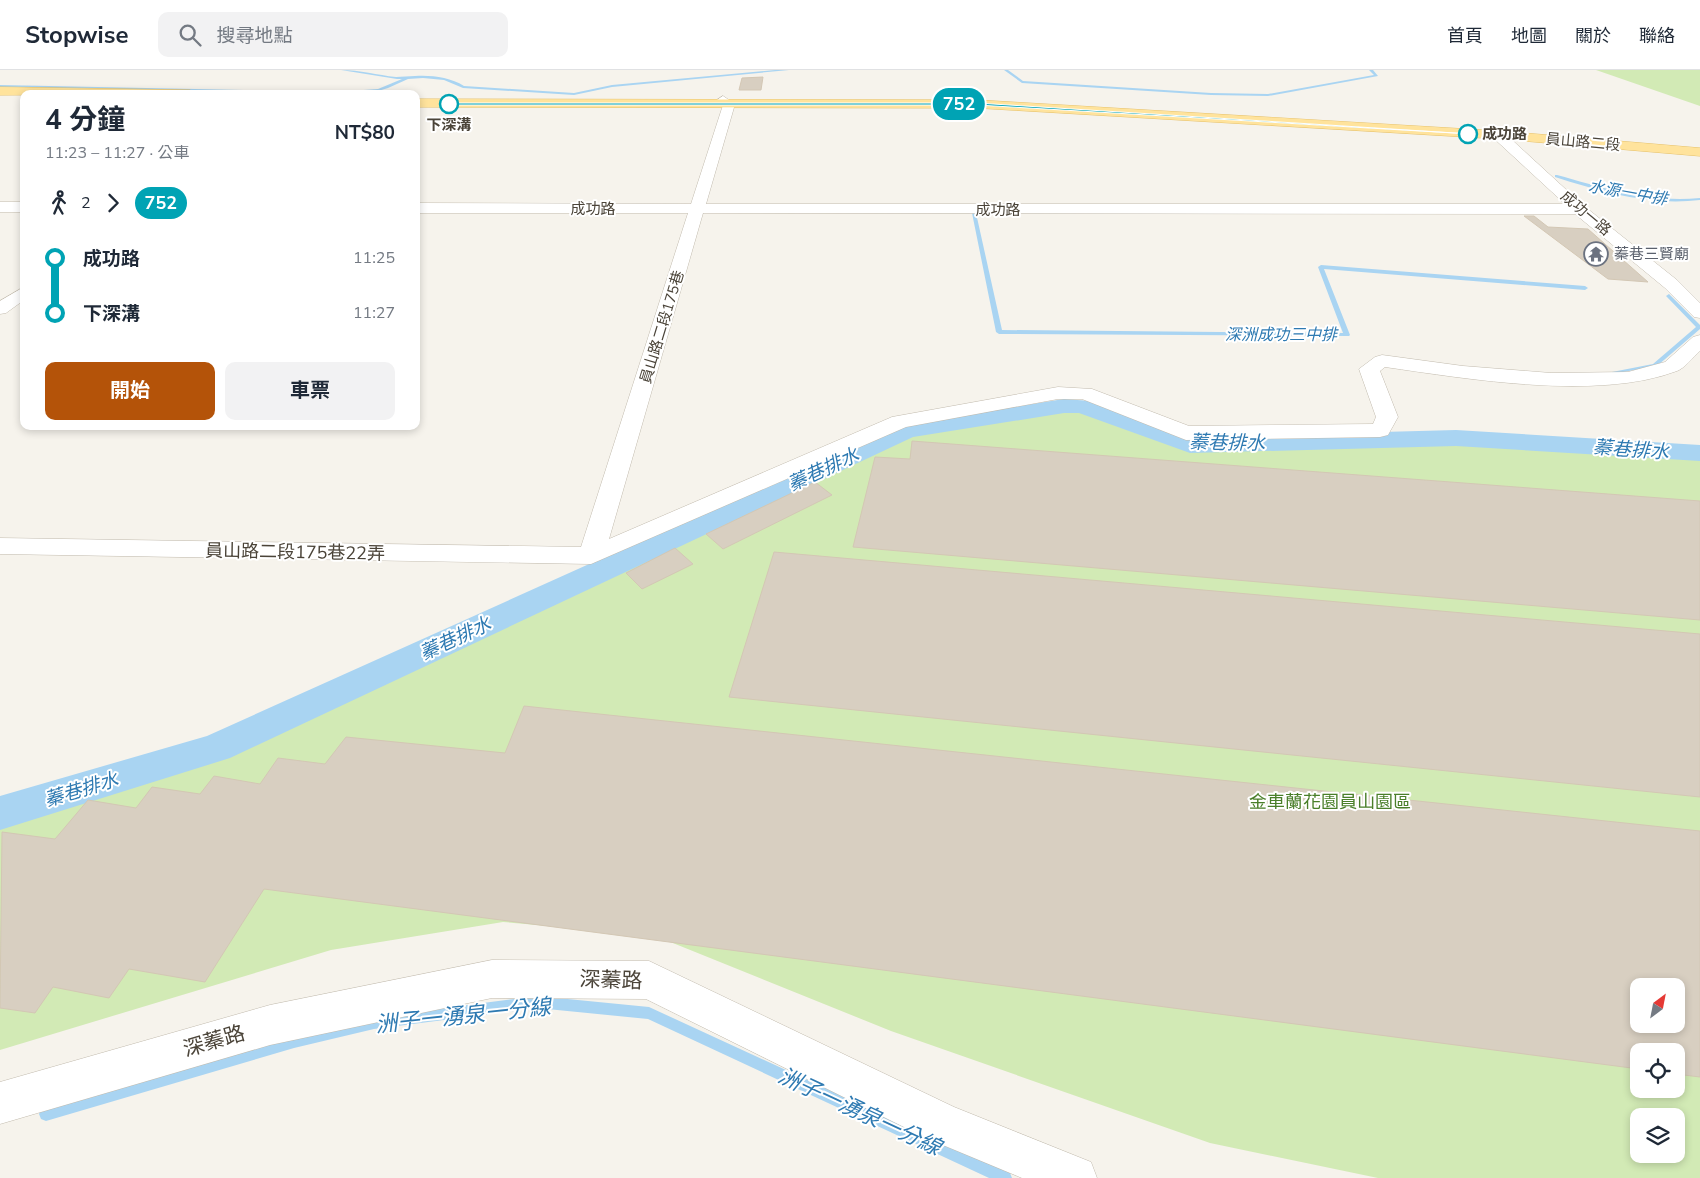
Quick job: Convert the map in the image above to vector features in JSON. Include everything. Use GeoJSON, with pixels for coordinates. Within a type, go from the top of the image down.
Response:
{"type":"FeatureCollection","features":[{"type":"Feature","properties":{"kind":"main road"},"geometry":{"type":"LineString","coordinates":[[0,92],[20,92]]}},
{"type":"Feature","properties":{"kind":"main road"},"geometry":{"type":"LineString","coordinates":[[0,92],[20,94]]}},
{"type":"Feature","properties":{"kind":"main road","name":"員山路二段"},"geometry":{"type":"LineString","coordinates":[[420,99],[977,104],[1497,133],[1700,148]]}},
{"type":"Feature","properties":{"kind":"main road","name":"員山路二段"},"geometry":{"type":"LineString","coordinates":[[420,103],[726,102]]}},
{"type":"Feature","properties":{"kind":"main road","name":"員山路二段"},"geometry":{"type":"LineString","coordinates":[[1497,133],[1700,152]]}},
{"type":"Feature","properties":{"kind":"street","name":"員山路二段175巷"},"geometry":{"type":"LineString","coordinates":[[591,556],[699,209],[726,102]]}},
{"type":"Feature","properties":{"kind":"street","name":"成功一路"},"geometry":{"type":"LineString","coordinates":[[1497,133],[1579,209],[1639,256],[1697,306]]}},
{"type":"Feature","properties":{"kind":"street"},"geometry":{"type":"LineString","coordinates":[[0,207],[20,207]]}},
{"type":"Feature","properties":{"kind":"street","name":"成功路"},"geometry":{"type":"LineString","coordinates":[[420,208],[1579,209]]}},
{"type":"Feature","properties":{"kind":"street"},"geometry":{"type":"LineString","coordinates":[[0,309],[20,295]]}},
{"type":"Feature","properties":{"kind":"street"},"geometry":{"type":"LineString","coordinates":[[591,556],[900,422],[1058,393],[1085,393],[1186,433],[1380,430],[1387,418],[1369,368],[1382,361],[1463,372],[1550,379],[1629,378],[1672,366],[1700,341]]}},
{"type":"Feature","properties":{"kind":"street","name":"員山路二段175巷22弄"},"geometry":{"type":"LineString","coordinates":[[0,546],[591,556]]}},
{"type":"Feature","properties":{"kind":"street","name":"深蓁路"},"geometry":{"type":"LineString","coordinates":[[0,1103],[270,1025],[492,979],[649,980],[941,1123],[1075,1178]]}},
{"type":"Feature","properties":{"kind":"green space"},"geometry":{"type":"Polygon","coordinates":[[[1596,70],[1700,70],[1700,106],[1596,70]]]}},
{"type":"Feature","properties":{"kind":"green space","name":"金車蘭花園員山園區"},"geometry":{"type":"Polygon","coordinates":[[[1079,410],[1178,447],[1515,441],[1700,454],[1700,1178],[1378,1178],[1210,1143],[891,1031],[653,935],[503,922],[331,950],[0,1050],[0,824],[235,748],[605,572],[913,434],[1079,410]]]}},
{"type":"Feature","properties":{"kind":"building"},"geometry":{"type":"Polygon","coordinates":[[[763,77],[761,90],[739,90],[742,78],[763,77]]]}},
{"type":"Feature","properties":{"kind":"building","name":"蓁巷三賢廟"},"geometry":{"type":"Polygon","coordinates":[[[1524,216],[1534,216],[1548,227],[1588,229],[1648,282],[1608,279],[1524,216]]]}},
{"type":"Feature","properties":{"kind":"building"},"geometry":{"type":"Polygon","coordinates":[[[912,441],[1700,501],[1700,620],[853,547],[875,457],[910,459],[912,441]]]}},
{"type":"Feature","properties":{"kind":"building"},"geometry":{"type":"Polygon","coordinates":[[[815,482],[832,495],[723,549],[706,534],[815,482]]]}},
{"type":"Feature","properties":{"kind":"building"},"geometry":{"type":"Polygon","coordinates":[[[675,548],[693,564],[642,589],[626,573],[675,548]]]}},
{"type":"Feature","properties":{"kind":"building"},"geometry":{"type":"Polygon","coordinates":[[[774,552],[1700,634],[1700,797],[729,697],[774,552]]]}},
{"type":"Feature","properties":{"kind":"building"},"geometry":{"type":"Polygon","coordinates":[[[524,706],[1700,831],[1700,1077],[1685,1075],[1685,1043],[1630,1043],[1630,1068],[264,889],[205,982],[129,969],[109,998],[53,987],[35,1013],[0,1008],[2,832],[55,839],[88,800],[136,808],[152,787],[200,794],[214,776],[260,784],[278,758],[325,764],[346,737],[505,753],[524,706]]]}},
{"type":"Feature","properties":{"kind":"waterway"},"geometry":{"type":"LineString","coordinates":[[343,70],[397,78],[407,77]]}},
{"type":"Feature","properties":{"kind":"waterway"},"geometry":{"type":"LineString","coordinates":[[378,90],[407,78],[423,76],[445,79],[463,87],[574,94],[612,86],[787,70]]}},
{"type":"Feature","properties":{"kind":"waterway"},"geometry":{"type":"LineString","coordinates":[[1006,70],[1022,82],[1211,94],[1268,95],[1376,76],[1371,70]]}},
{"type":"Feature","properties":{"kind":"waterway"},"geometry":{"type":"LineString","coordinates":[[0,86],[191,90]]}},
{"type":"Feature","properties":{"kind":"waterway","name":"水源一中排"},"geometry":{"type":"LineString","coordinates":[[1557,176],[1609,191],[1647,199],[1666,201],[1700,199]]}},
{"type":"Feature","properties":{"kind":"waterway","name":"深洲成功三中排"},"geometry":{"type":"LineString","coordinates":[[974,213],[999,332],[1347,335],[1321,267],[1585,288]]}},
{"type":"Feature","properties":{"kind":"waterway"},"geometry":{"type":"LineString","coordinates":[[1614,373],[1655,365],[1699,327],[1669,296]]}},
{"type":"Feature","properties":{"kind":"waterway","name":"蓁巷排水"},"geometry":{"type":"LineString","coordinates":[[0,813],[217,748],[907,430],[1064,406],[1082,406],[1190,445],[1456,438],[1700,453]]}},
{"type":"Feature","properties":{"kind":"waterway","name":"洲子一湧泉一分線"},"geometry":{"type":"LineString","coordinates":[[46,1114],[294,1042],[374,1023],[537,1002],[649,1013],[1005,1178]]}},
{"type":"Feature","properties":{"kind":"bus line","name":"752"},"geometry":{"type":"LineString","coordinates":[[449,104],[977,104],[1468,134]]}},
{"type":"Feature","properties":{"kind":"place","name":"下深溝"},"geometry":{"type":"Point","coordinates":[449,104]}},
{"type":"Feature","properties":{"kind":"place","name":"成功路"},"geometry":{"type":"Point","coordinates":[1468,134]}},
{"type":"Feature","properties":{"kind":"place","name":"蓁巷三賢廟"},"geometry":{"type":"Point","coordinates":[1596,254]}}]}
